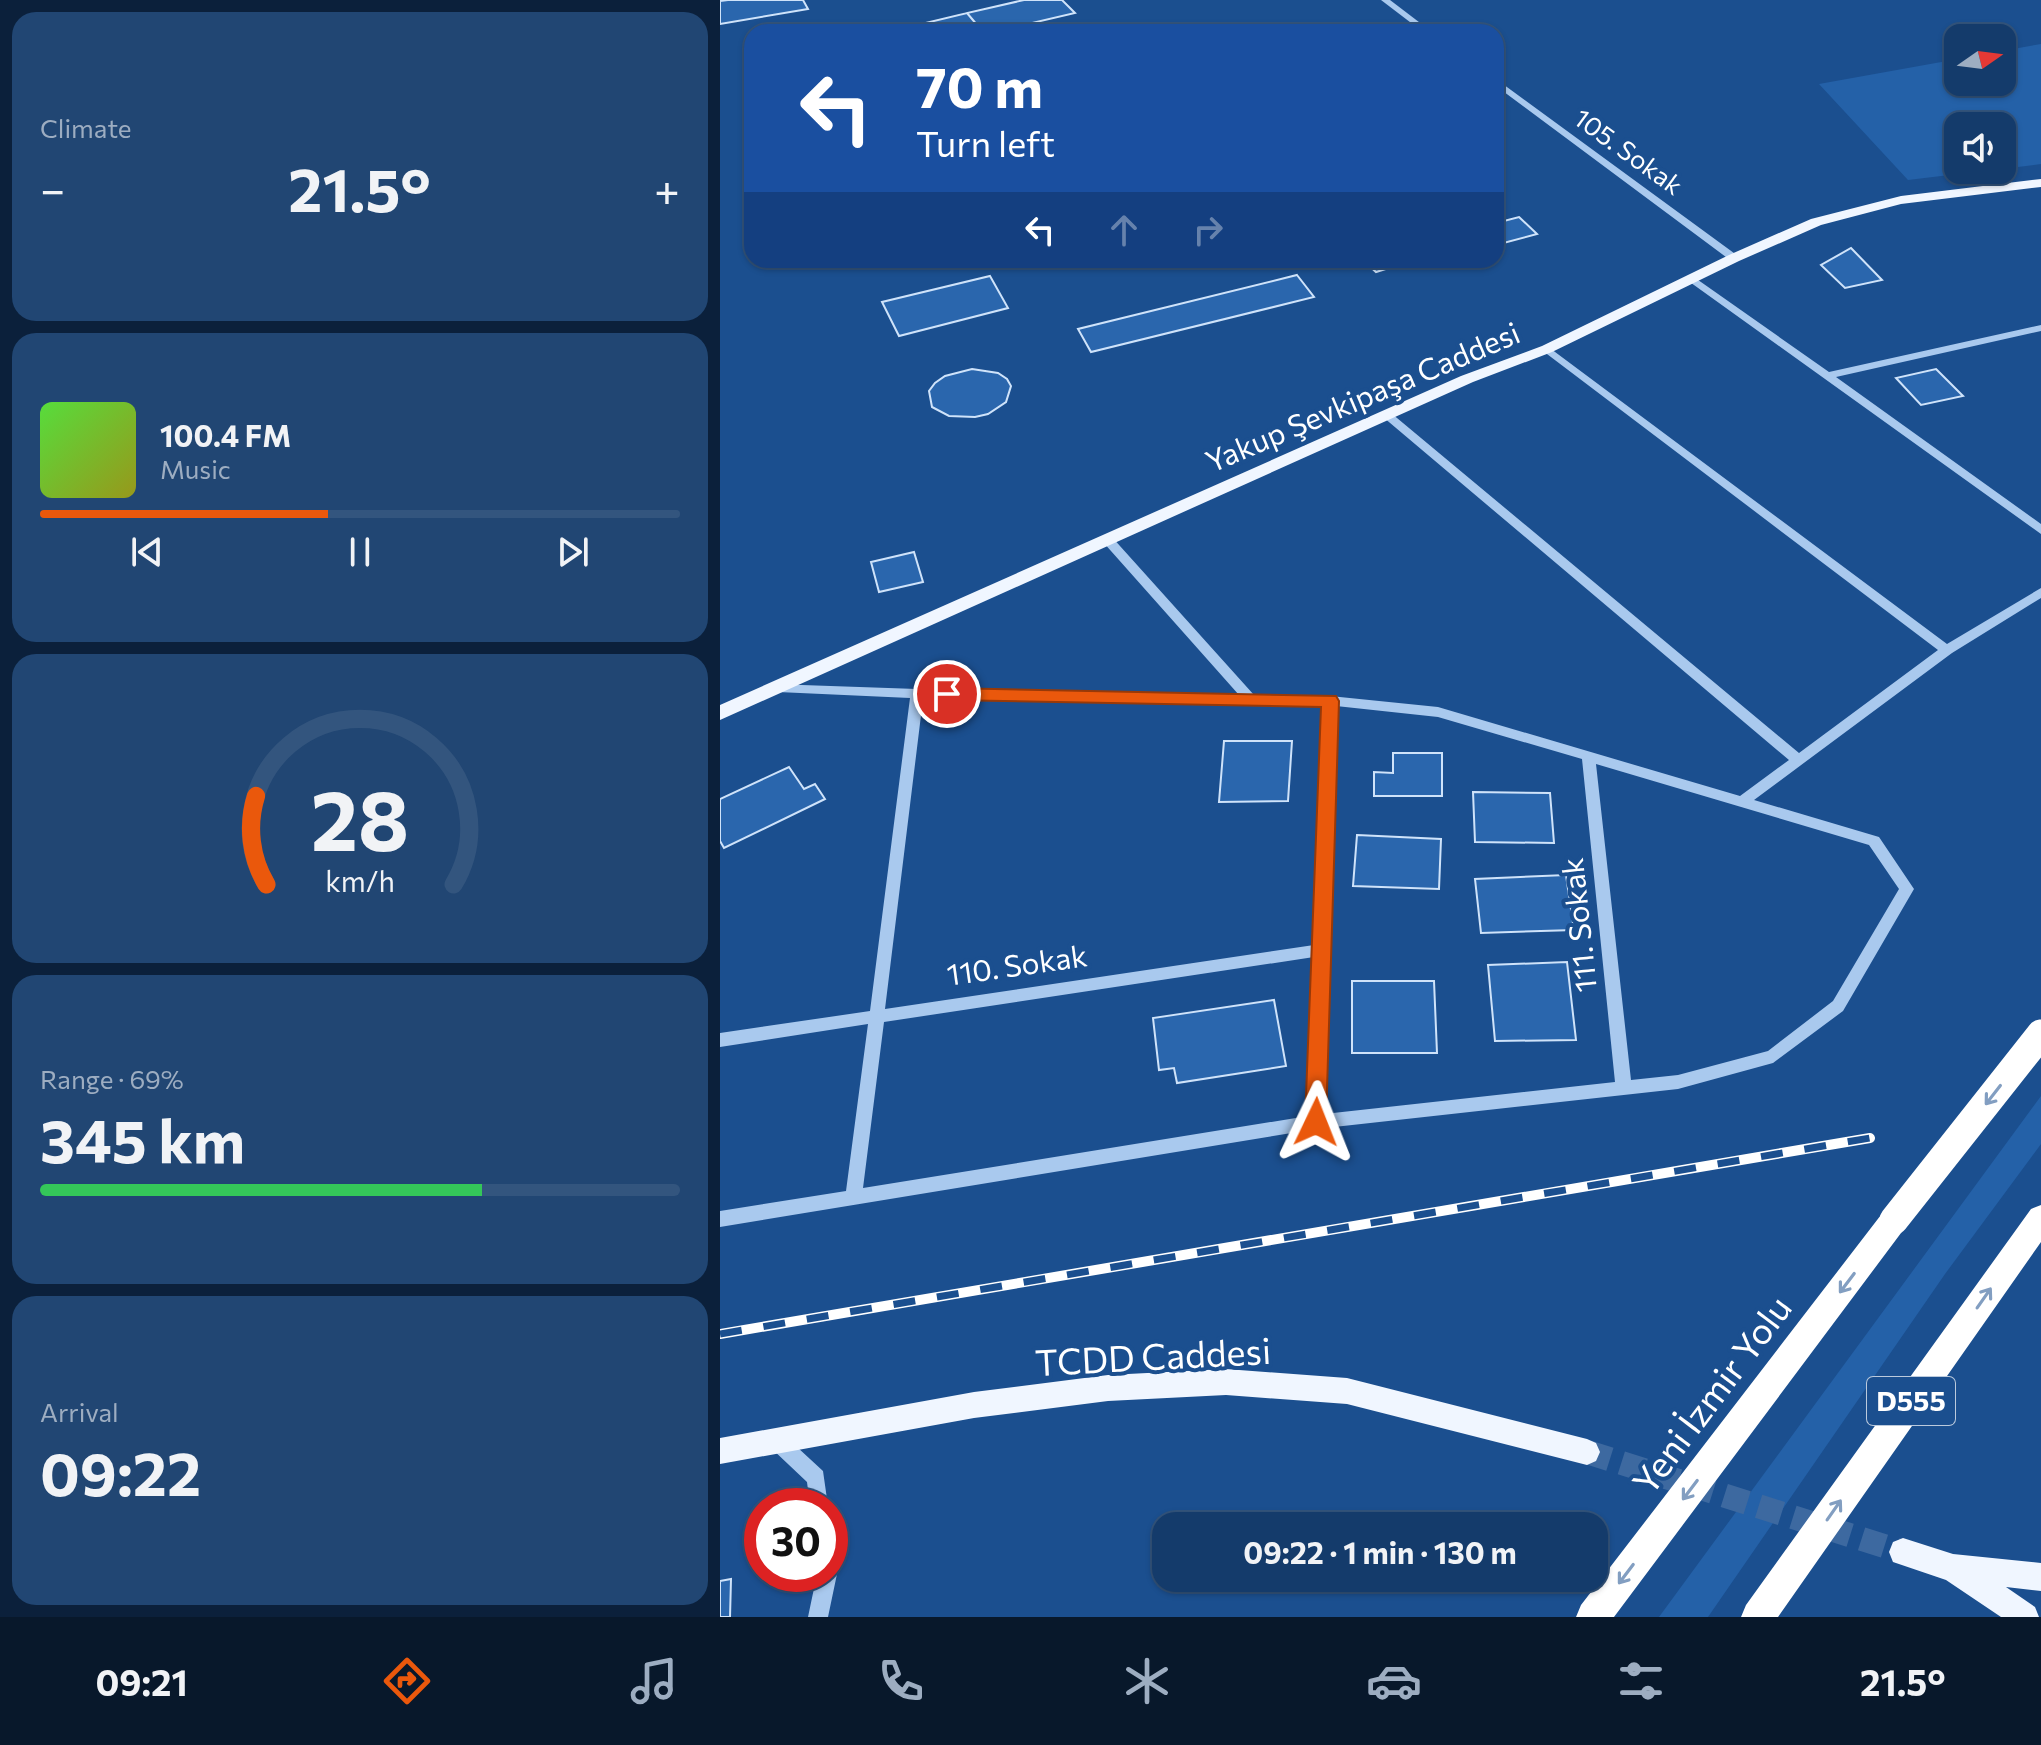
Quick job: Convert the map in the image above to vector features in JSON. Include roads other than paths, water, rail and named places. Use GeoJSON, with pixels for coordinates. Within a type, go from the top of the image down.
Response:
{"type":"FeatureCollection","features":[{"type":"Feature","properties":{"kind":"highway","name":"Yeni İzmir Yolu"},"geometry":{"type":"LineString","coordinates":[[1593,1617],[1894,1220],[2041,1034]]}},
{"type":"Feature","properties":{"kind":"highway","name":"D555"},"geometry":{"type":"LineString","coordinates":[[1758,1617],[2037,1223]]}},
{"type":"Feature","properties":{"kind":"main road","name":"Yakup Şevkipaşa Caddesi"},"geometry":{"type":"LineString","coordinates":[[720,713],[1467,379],[1547,349],[1691,278],[1816,222],[1901,200],[2041,183]]}},
{"type":"Feature","properties":{"kind":"main road","name":"TCDD Caddesi"},"geometry":{"type":"LineString","coordinates":[[720,1451],[989,1403],[1108,1388],[1226,1382],[1347,1391],[1587,1452]]}},
{"type":"Feature","properties":{"kind":"main road"},"geometry":{"type":"LineString","coordinates":[[1903,1552],[1953,1568],[2041,1577]]}},
{"type":"Feature","properties":{"kind":"main road"},"geometry":{"type":"LineString","coordinates":[[1953,1568],[2025,1617]]}},
{"type":"Feature","properties":{"kind":"street"},"geometry":{"type":"LineString","coordinates":[[1385,0],[1417,24]]}},
{"type":"Feature","properties":{"kind":"street","name":"105. Sokak"},"geometry":{"type":"LineString","coordinates":[[1504,88],[1734,258]]}},
{"type":"Feature","properties":{"kind":"street"},"geometry":{"type":"LineString","coordinates":[[1691,278],[2041,530]]}},
{"type":"Feature","properties":{"kind":"street"},"geometry":{"type":"LineString","coordinates":[[1828,376],[2041,328]]}},
{"type":"Feature","properties":{"kind":"street"},"geometry":{"type":"LineString","coordinates":[[1547,349],[1947,650]]}},
{"type":"Feature","properties":{"kind":"street"},"geometry":{"type":"LineString","coordinates":[[1387,415],[1798,760]]}},
{"type":"Feature","properties":{"kind":"street"},"geometry":{"type":"LineString","coordinates":[[1107,539],[1250,699]]}},
{"type":"Feature","properties":{"kind":"street"},"geometry":{"type":"LineString","coordinates":[[1742,802],[1947,650],[2041,592]]}},
{"type":"Feature","properties":{"kind":"street"},"geometry":{"type":"LineString","coordinates":[[720,1219],[1316,1122],[1678,1082],[1773,1056],[1838,1006],[1907,889],[1874,841],[1438,712],[1330,701],[917,694],[778,687]]}},
{"type":"Feature","properties":{"kind":"street"},"geometry":{"type":"LineString","coordinates":[[854,1197],[917,694]]}},
{"type":"Feature","properties":{"kind":"street"},"geometry":{"type":"LineString","coordinates":[[1316,1122],[1330,701]]}},
{"type":"Feature","properties":{"kind":"street","name":"111. Sokak"},"geometry":{"type":"LineString","coordinates":[[1588,756],[1624,1088]]}},
{"type":"Feature","properties":{"kind":"street","name":"110. Sokak"},"geometry":{"type":"LineString","coordinates":[[720,1040],[1321,950]]}},
{"type":"Feature","properties":{"kind":"street"},"geometry":{"type":"LineString","coordinates":[[777,1441],[816,1478],[817,1488]]}},
{"type":"Feature","properties":{"kind":"street"},"geometry":{"type":"LineString","coordinates":[[818,1617],[823,1592]]}},
{"type":"Feature","properties":{"kind":"tunnel"},"geometry":{"type":"LineString","coordinates":[[1587,1452],[1903,1552]]}},
{"type":"Feature","properties":{"kind":"railway"},"geometry":{"type":"LineString","coordinates":[[720,1334],[1870,1138]]}}]}
